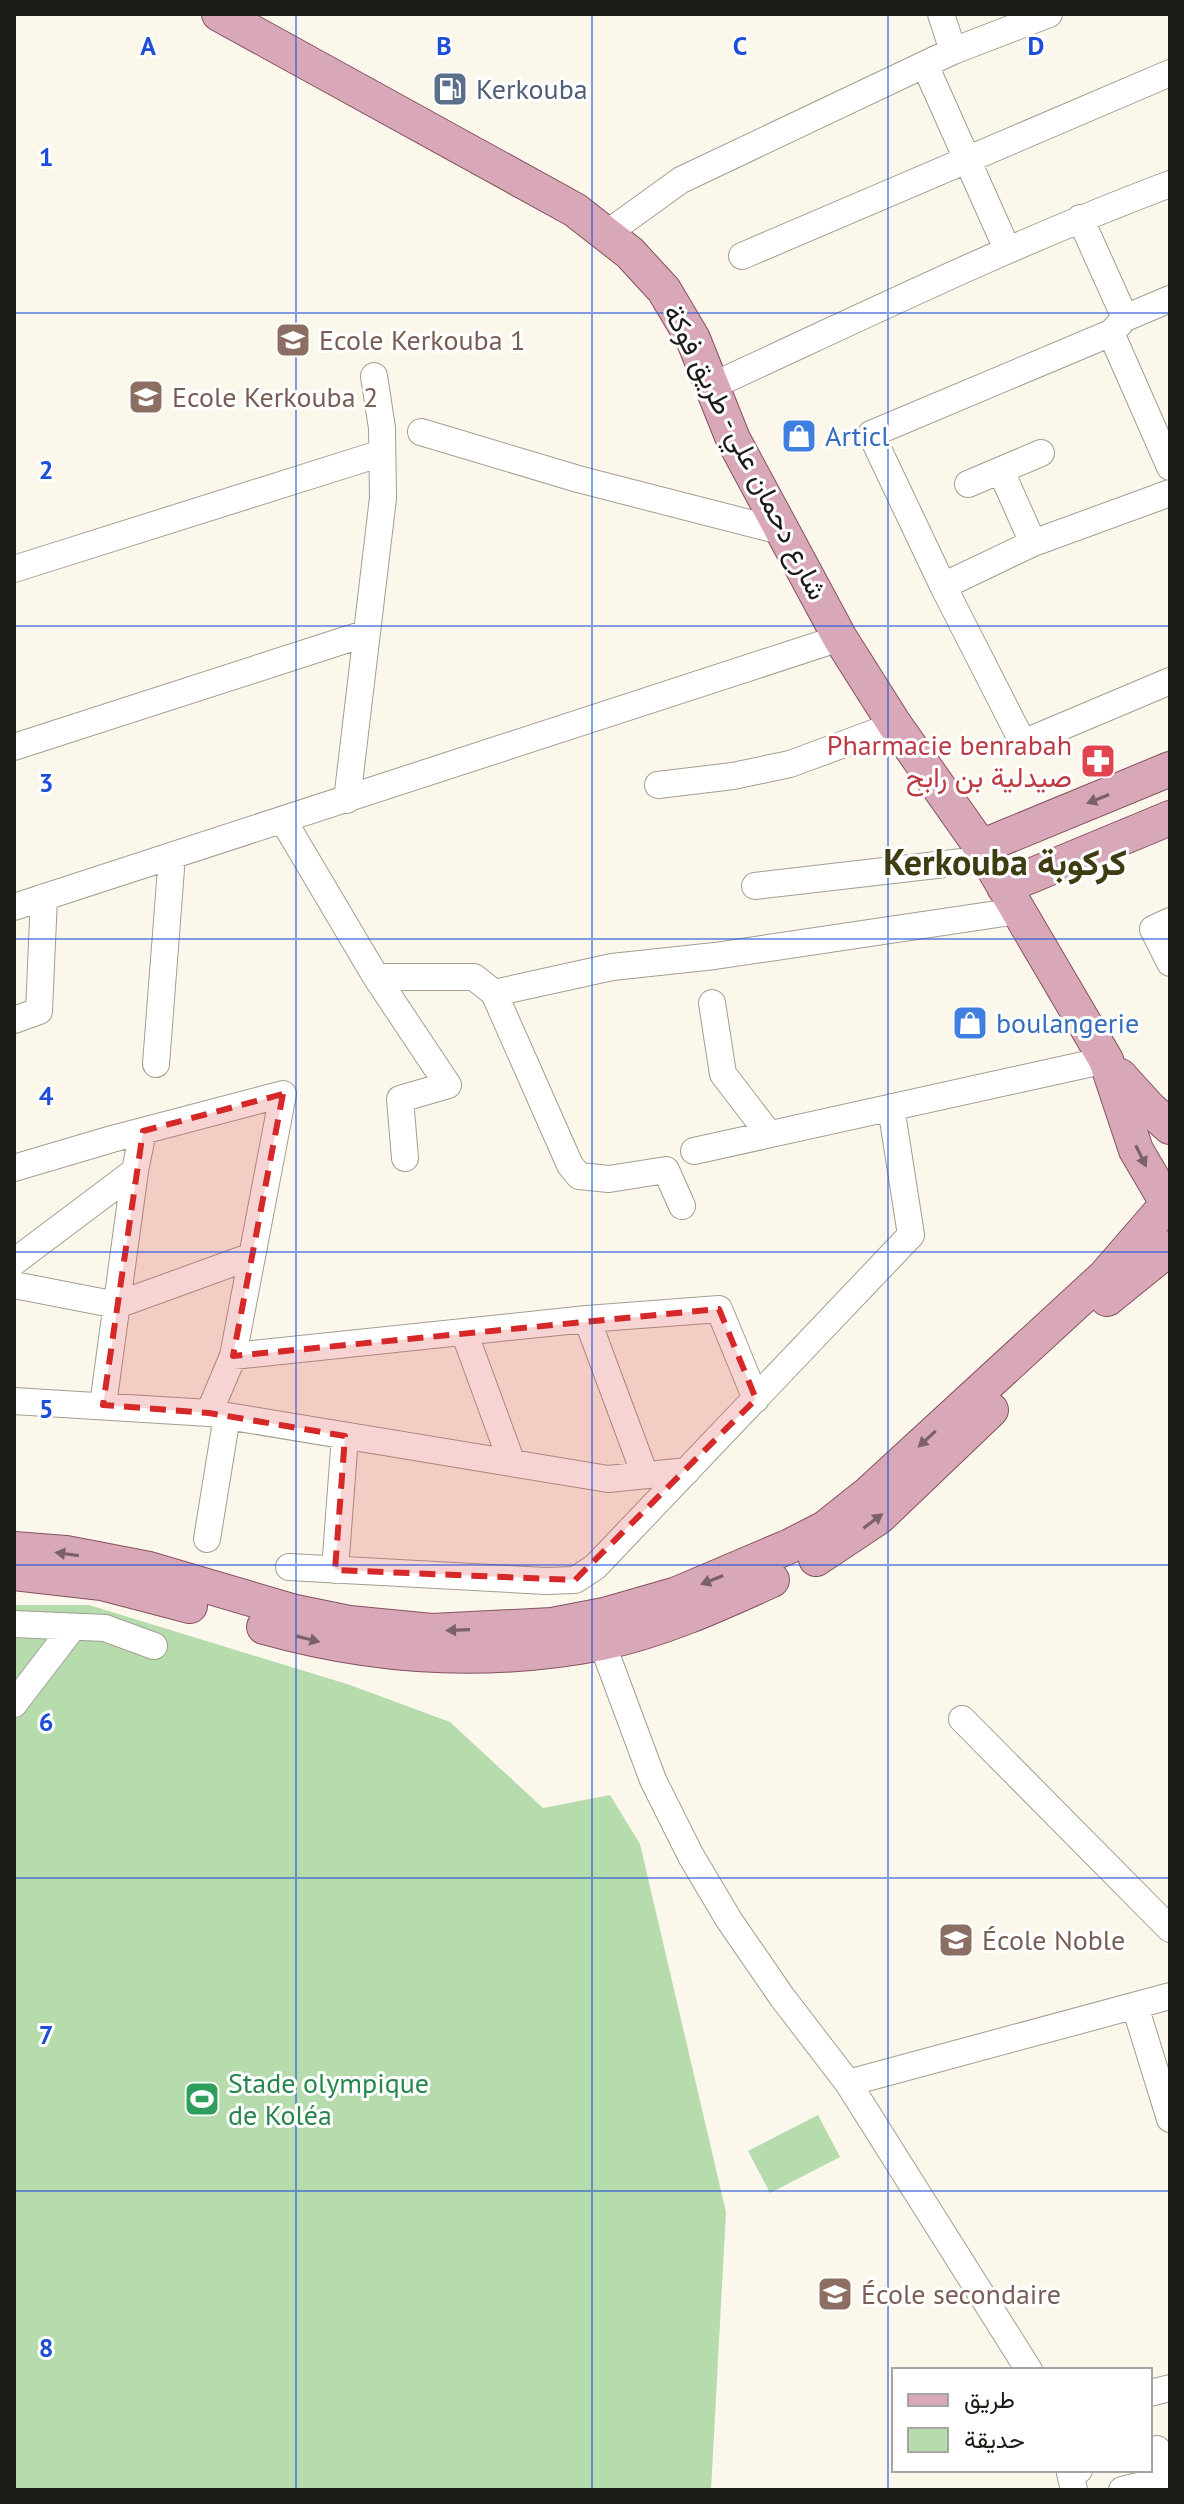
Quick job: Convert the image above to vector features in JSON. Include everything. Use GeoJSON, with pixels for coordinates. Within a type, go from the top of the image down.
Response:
{"type":"FeatureCollection","features":[{"type":"Feature","properties":{"kind":"main road","name":"شارع دحمان علي - طريق فوكة"},"geometry":{"type":"LineString","coordinates":[[219,14],[575,210],[630,253],[664,290],[693,339],[733,439],[840,638],[997,876],[1106,1060],[1170,1127]]}},
{"type":"Feature","properties":{"kind":"main road"},"geometry":{"type":"LineString","coordinates":[[997,876],[1170,769]]}},
{"type":"Feature","properties":{"kind":"main road"},"geometry":{"type":"LineString","coordinates":[[997,876],[1170,818]]}},
{"type":"Feature","properties":{"kind":"main road","name":"شارع دحمان علي - طريق فوكة"},"geometry":{"type":"LineString","coordinates":[[1106,1060],[1136,1150],[1166,1202]]}},
{"type":"Feature","properties":{"kind":"main road"},"geometry":{"type":"LineString","coordinates":[[14,1549],[66,1553],[149,1569],[295,1612],[349,1623],[432,1631],[552,1625],[604,1615],[677,1594],[825,1528],[869,1493],[1105,1276],[1166,1202]]}},
{"type":"Feature","properties":{"kind":"main road"},"geometry":{"type":"LineString","coordinates":[[14,1573],[102,1583],[321,1642],[365,1650],[429,1656],[492,1657],[602,1643],[687,1617],[802,1567],[838,1546],[879,1517],[1124,1283],[1170,1248]]}},
{"type":"Feature","properties":{"kind":"street"},"geometry":{"type":"LineString","coordinates":[[941,14],[953,51]]}},
{"type":"Feature","properties":{"kind":"street"},"geometry":{"type":"LineString","coordinates":[[606,234],[681,180],[953,51],[1049,14]]}},
{"type":"Feature","properties":{"kind":"street"},"geometry":{"type":"LineString","coordinates":[[925,65],[1007,249]]}},
{"type":"Feature","properties":{"kind":"street"},"geometry":{"type":"LineString","coordinates":[[742,256],[1170,73]]}},
{"type":"Feature","properties":{"kind":"street"},"geometry":{"type":"LineString","coordinates":[[712,386],[1007,249],[1170,184]]}},
{"type":"Feature","properties":{"kind":"street"},"geometry":{"type":"LineString","coordinates":[[1080,218],[1170,467]]}},
{"type":"Feature","properties":{"kind":"street"},"geometry":{"type":"LineString","coordinates":[[1170,299],[871,434],[943,586],[1023,743],[1170,681]]}},
{"type":"Feature","properties":{"kind":"street"},"geometry":{"type":"LineString","coordinates":[[347,800],[383,498],[382,428],[374,376]]}},
{"type":"Feature","properties":{"kind":"street"},"geometry":{"type":"LineString","coordinates":[[421,432],[578,479],[780,531]]}},
{"type":"Feature","properties":{"kind":"street"},"geometry":{"type":"LineString","coordinates":[[14,569],[382,453]]}},
{"type":"Feature","properties":{"kind":"street"},"geometry":{"type":"LineString","coordinates":[[968,484],[1041,453]]}},
{"type":"Feature","properties":{"kind":"street"},"geometry":{"type":"LineString","coordinates":[[1001,471],[1033,543]]}},
{"type":"Feature","properties":{"kind":"street"},"geometry":{"type":"LineString","coordinates":[[943,586],[1033,543],[1170,493]]}},
{"type":"Feature","properties":{"kind":"street"},"geometry":{"type":"LineString","coordinates":[[14,747],[367,633]]}},
{"type":"Feature","properties":{"kind":"street"},"geometry":{"type":"LineString","coordinates":[[14,907],[840,638]]}},
{"type":"Feature","properties":{"kind":"street"},"geometry":{"type":"LineString","coordinates":[[658,785],[733,776],[790,764],[895,725]]}},
{"type":"Feature","properties":{"kind":"street"},"geometry":{"type":"LineString","coordinates":[[283,820],[376,977],[448,1085],[400,1099],[405,1158]]}},
{"type":"Feature","properties":{"kind":"street"},"geometry":{"type":"LineString","coordinates":[[156,1064],[172,856]]}},
{"type":"Feature","properties":{"kind":"street"},"geometry":{"type":"LineString","coordinates":[[755,886],[997,876]]}},
{"type":"Feature","properties":{"kind":"street"},"geometry":{"type":"LineString","coordinates":[[494,993],[612,967],[715,956],[997,876]]}},
{"type":"Feature","properties":{"kind":"street"},"geometry":{"type":"LineString","coordinates":[[14,1020],[39,1011],[44,897]]}},
{"type":"Feature","properties":{"kind":"street"},"geometry":{"type":"LineString","coordinates":[[1170,921],[1153,929],[1170,963]]}},
{"type":"Feature","properties":{"kind":"street"},"geometry":{"type":"LineString","coordinates":[[376,977],[474,977],[494,993],[570,1165],[579,1176],[609,1179],[666,1170],[682,1206]]}},
{"type":"Feature","properties":{"kind":"street"},"geometry":{"type":"LineString","coordinates":[[712,1003],[723,1074],[769,1134]]}},
{"type":"Feature","properties":{"kind":"street"},"geometry":{"type":"LineString","coordinates":[[694,1151],[1106,1060]]}},
{"type":"Feature","properties":{"kind":"street"},"geometry":{"type":"LineString","coordinates":[[14,1168],[283,1094],[233,1356],[218,1415],[207,1539]]}},
{"type":"Feature","properties":{"kind":"street"},"geometry":{"type":"LineString","coordinates":[[289,1567],[575,1580],[595,1567],[911,1235],[891,1107]]}},
{"type":"Feature","properties":{"kind":"street"},"geometry":{"type":"LineString","coordinates":[[103,1405],[143,1131]]}},
{"type":"Feature","properties":{"kind":"street"},"geometry":{"type":"LineString","coordinates":[[14,1262],[135,1171]]}},
{"type":"Feature","properties":{"kind":"street"},"geometry":{"type":"LineString","coordinates":[[14,1285],[117,1305],[252,1256]]}},
{"type":"Feature","properties":{"kind":"street"},"geometry":{"type":"LineString","coordinates":[[233,1356],[587,1319],[719,1309],[756,1399]]}},
{"type":"Feature","properties":{"kind":"street"},"geometry":{"type":"LineString","coordinates":[[587,1319],[645,1475]]}},
{"type":"Feature","properties":{"kind":"street"},"geometry":{"type":"LineString","coordinates":[[464,1332],[512,1463]]}},
{"type":"Feature","properties":{"kind":"street"},"geometry":{"type":"LineString","coordinates":[[14,1401],[218,1415],[608,1479],[687,1471]]}},
{"type":"Feature","properties":{"kind":"street"},"geometry":{"type":"LineString","coordinates":[[335,1570],[345,1436]]}},
{"type":"Feature","properties":{"kind":"street"},"geometry":{"type":"LineString","coordinates":[[14,1624],[105,1628],[154,1646]]}},
{"type":"Feature","properties":{"kind":"street"},"geometry":{"type":"LineString","coordinates":[[14,1704],[73,1627]]}},
{"type":"Feature","properties":{"kind":"street"},"geometry":{"type":"LineString","coordinates":[[602,1643],[653,1780],[691,1856],[729,1920],[782,1997],[848,2083],[1028,2368]]}},
{"type":"Feature","properties":{"kind":"street"},"geometry":{"type":"LineString","coordinates":[[962,1719],[1170,1929]]}},
{"type":"Feature","properties":{"kind":"street"},"geometry":{"type":"LineString","coordinates":[[848,2083],[1170,1996]]}},
{"type":"Feature","properties":{"kind":"street"},"geometry":{"type":"LineString","coordinates":[[1135,2006],[1170,2119]]}},
{"type":"Feature","properties":{"kind":"street"},"geometry":{"type":"LineString","coordinates":[[1122,2490],[1165,2479],[1157,2449],[1152,2450]]}},
{"type":"Feature","properties":{"kind":"street"},"geometry":{"type":"LineString","coordinates":[[1073,2472],[1070,2473],[1074,2490]]}},
{"type":"Feature","properties":{"kind":"highlighted area"},"geometry":{"type":"Polygon","coordinates":[[[283,1094],[233,1356],[719,1309],[756,1399],[575,1580],[335,1570],[345,1436],[209,1413],[103,1405],[143,1131],[283,1094]]]}},
{"type":"Feature","properties":{"kind":"green space"},"geometry":{"type":"Polygon","coordinates":[[[14,1605],[89,1605],[350,1685],[450,1722],[543,1808],[610,1795],[640,1844],[726,2212],[711,2490],[14,2490],[14,1605]]]}},
{"type":"Feature","properties":{"kind":"green space"},"geometry":{"type":"Polygon","coordinates":[[[818,2115],[840,2157],[770,2193],[748,2151],[818,2115]]]}},
{"type":"Feature","properties":{"kind":"place","name":"Kerkouba"},"geometry":{"type":"Point","coordinates":[450,89]}},
{"type":"Feature","properties":{"kind":"place","name":"Ecole Kerkouba 1"},"geometry":{"type":"Point","coordinates":[293,340]}},
{"type":"Feature","properties":{"kind":"place","name":"Ecole Kerkouba 2"},"geometry":{"type":"Point","coordinates":[146,397]}},
{"type":"Feature","properties":{"kind":"place","name":"Articl"},"geometry":{"type":"Point","coordinates":[799,436]}},
{"type":"Feature","properties":{"kind":"place","name":"Pharmacie benrabah صيدلية بن رابح"},"geometry":{"type":"Point","coordinates":[1098,761]}},
{"type":"Feature","properties":{"kind":"place","name":"boulangerie"},"geometry":{"type":"Point","coordinates":[970,1023]}},
{"type":"Feature","properties":{"kind":"place","name":"École Noble"},"geometry":{"type":"Point","coordinates":[956,1940]}},
{"type":"Feature","properties":{"kind":"place","name":"Stade olympique de Koléa"},"geometry":{"type":"Point","coordinates":[202,2099]}},
{"type":"Feature","properties":{"kind":"place","name":"École secondaire"},"geometry":{"type":"Point","coordinates":[835,2294]}},
{"type":"Feature","properties":{"kind":"district","name":"Kerkouba كركوبة"},"geometry":{"type":"Point","coordinates":[1005,862]}}]}
